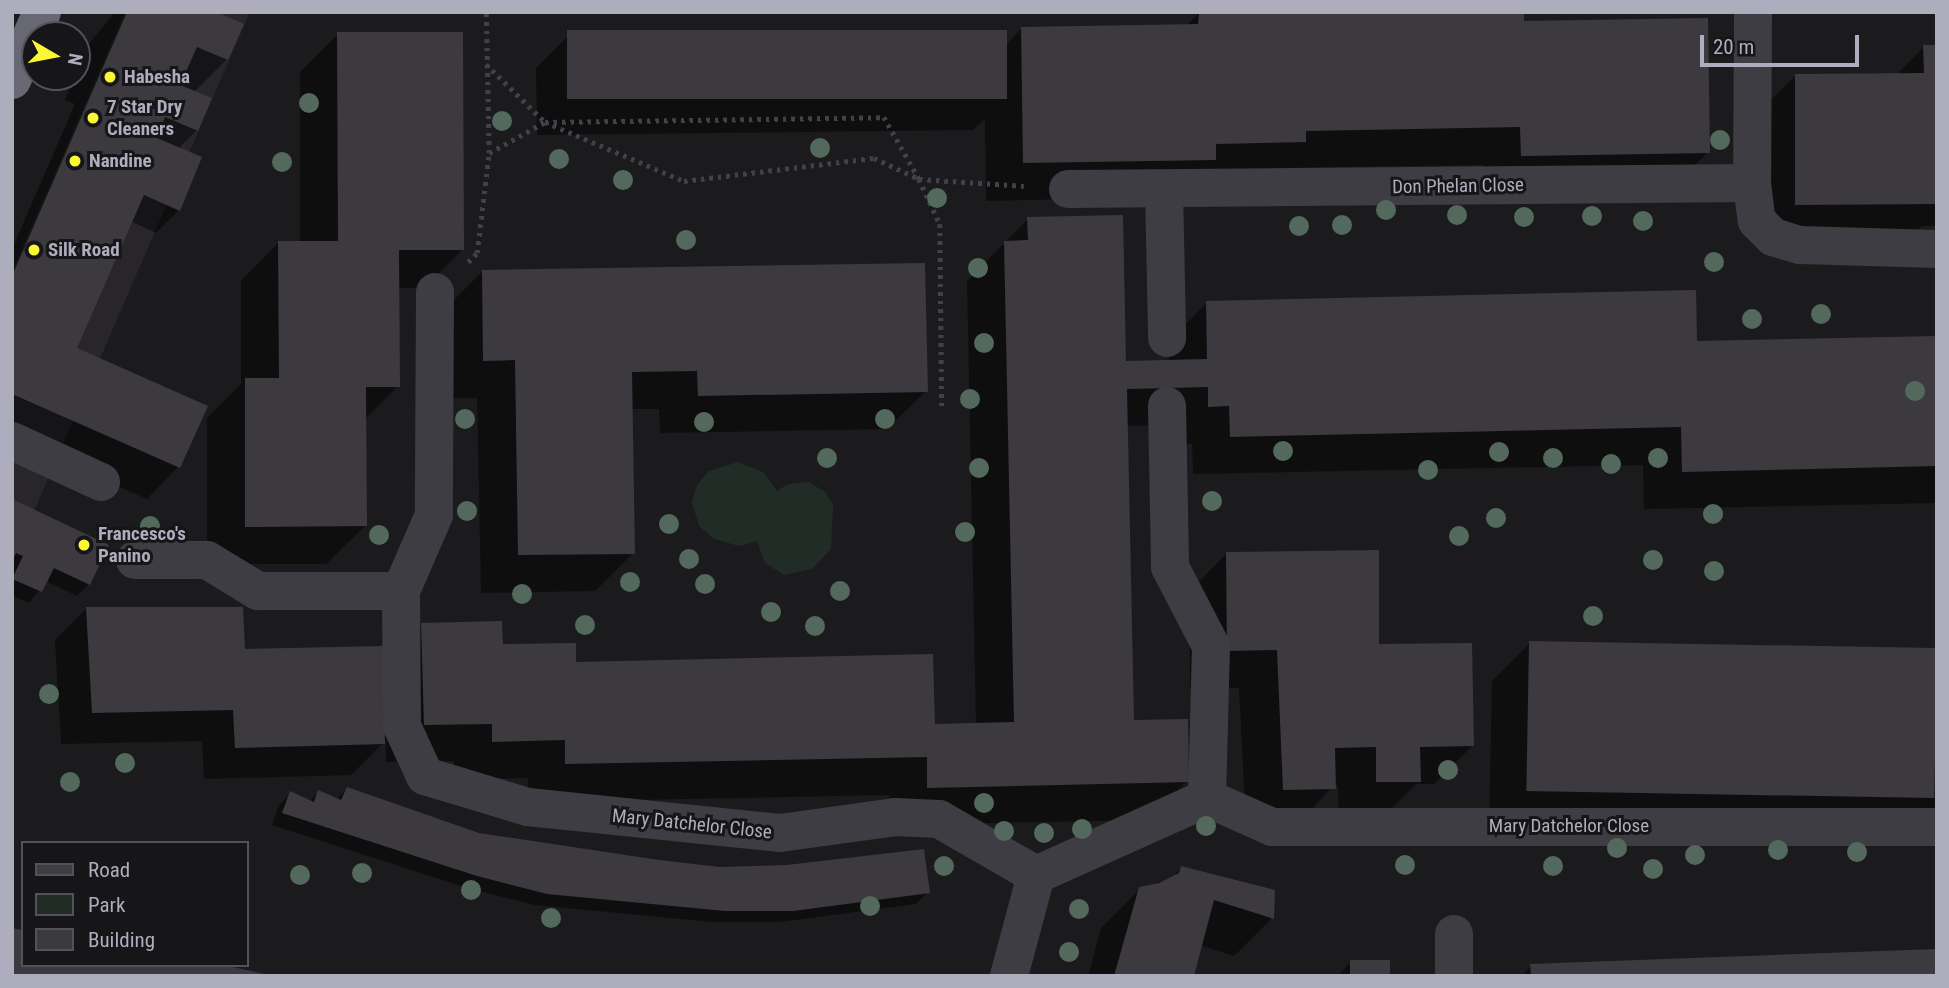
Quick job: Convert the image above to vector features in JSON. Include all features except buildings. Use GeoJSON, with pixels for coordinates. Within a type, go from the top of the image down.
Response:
{"type":"FeatureCollection","features":[{"type":"Feature","properties":{"kind":"highway"},"geometry":{"type":"LineString","coordinates":[[12,80],[42,12]]}},
{"type":"Feature","properties":{"kind":"street"},"geometry":{"type":"LineString","coordinates":[[1753,12],[1752,183],[1757,221],[1784,241],[1827,248],[1937,249]]}},
{"type":"Feature","properties":{"kind":"street","name":"Don Phelan Close"},"geometry":{"type":"LineString","coordinates":[[1068,189],[1752,183]]}},
{"type":"Feature","properties":{"kind":"street"},"geometry":{"type":"LineString","coordinates":[[1164,189],[1167,338]]}},
{"type":"Feature","properties":{"kind":"street","name":"Mary Datchelor Close"},"geometry":{"type":"LineString","coordinates":[[435,292],[434,515],[401,591],[402,726],[425,776],[528,807],[780,833],[895,817],[939,819],[1036,875]]}},
{"type":"Feature","properties":{"kind":"street"},"geometry":{"type":"LineString","coordinates":[[1009,976],[1036,875],[1207,798],[1211,646],[1170,567],[1167,406]]}},
{"type":"Feature","properties":{"kind":"street"},"geometry":{"type":"LineString","coordinates":[[12,441],[101,482]]}},
{"type":"Feature","properties":{"kind":"street"},"geometry":{"type":"LineString","coordinates":[[135,561],[206,560],[258,591],[401,591]]}},
{"type":"Feature","properties":{"kind":"street","name":"Mary Datchelor Close"},"geometry":{"type":"LineString","coordinates":[[1207,798],[1272,827],[1937,827]]}},
{"type":"Feature","properties":{"kind":"street"},"geometry":{"type":"LineString","coordinates":[[1454,934],[1454,976]]}},
{"type":"Feature","properties":{"kind":"path"},"geometry":{"type":"LineString","coordinates":[[435,292],[477,253],[489,153],[486,12]]}},
{"type":"Feature","properties":{"kind":"path"},"geometry":{"type":"LineString","coordinates":[[486,64],[545,122],[684,181],[874,158],[919,179],[1068,189]]}},
{"type":"Feature","properties":{"kind":"path"},"geometry":{"type":"LineString","coordinates":[[489,153],[545,122],[884,117],[919,179],[940,224],[942,406]]}},
{"type":"Feature","properties":{"kind":"shaded area"},"geometry":{"type":"Polygon","coordinates":[[[125,12],[250,12],[12,562],[12,271],[125,12]]]}},
{"type":"Feature","properties":{"kind":"green space"},"geometry":{"type":"Polygon","coordinates":[[[738,462],[763,472],[777,491],[788,484],[808,482],[824,491],[833,504],[831,549],[812,569],[784,575],[765,563],[757,541],[739,546],[714,539],[699,526],[692,502],[697,485],[709,471],[738,462]]]}},
{"type":"Feature","properties":{"kind":"place","name":"Habesha"},"geometry":{"type":"Point","coordinates":[110,77]}},
{"type":"Feature","properties":{"kind":"place","name":"7 Star Dry Cleaners"},"geometry":{"type":"Point","coordinates":[93,118]}},
{"type":"Feature","properties":{"kind":"place","name":"Nandine"},"geometry":{"type":"Point","coordinates":[75,161]}},
{"type":"Feature","properties":{"kind":"place","name":"Silk Road"},"geometry":{"type":"Point","coordinates":[34,250]}},
{"type":"Feature","properties":{"kind":"place","name":"Francesco's Panino"},"geometry":{"type":"Point","coordinates":[84,545]}}]}
